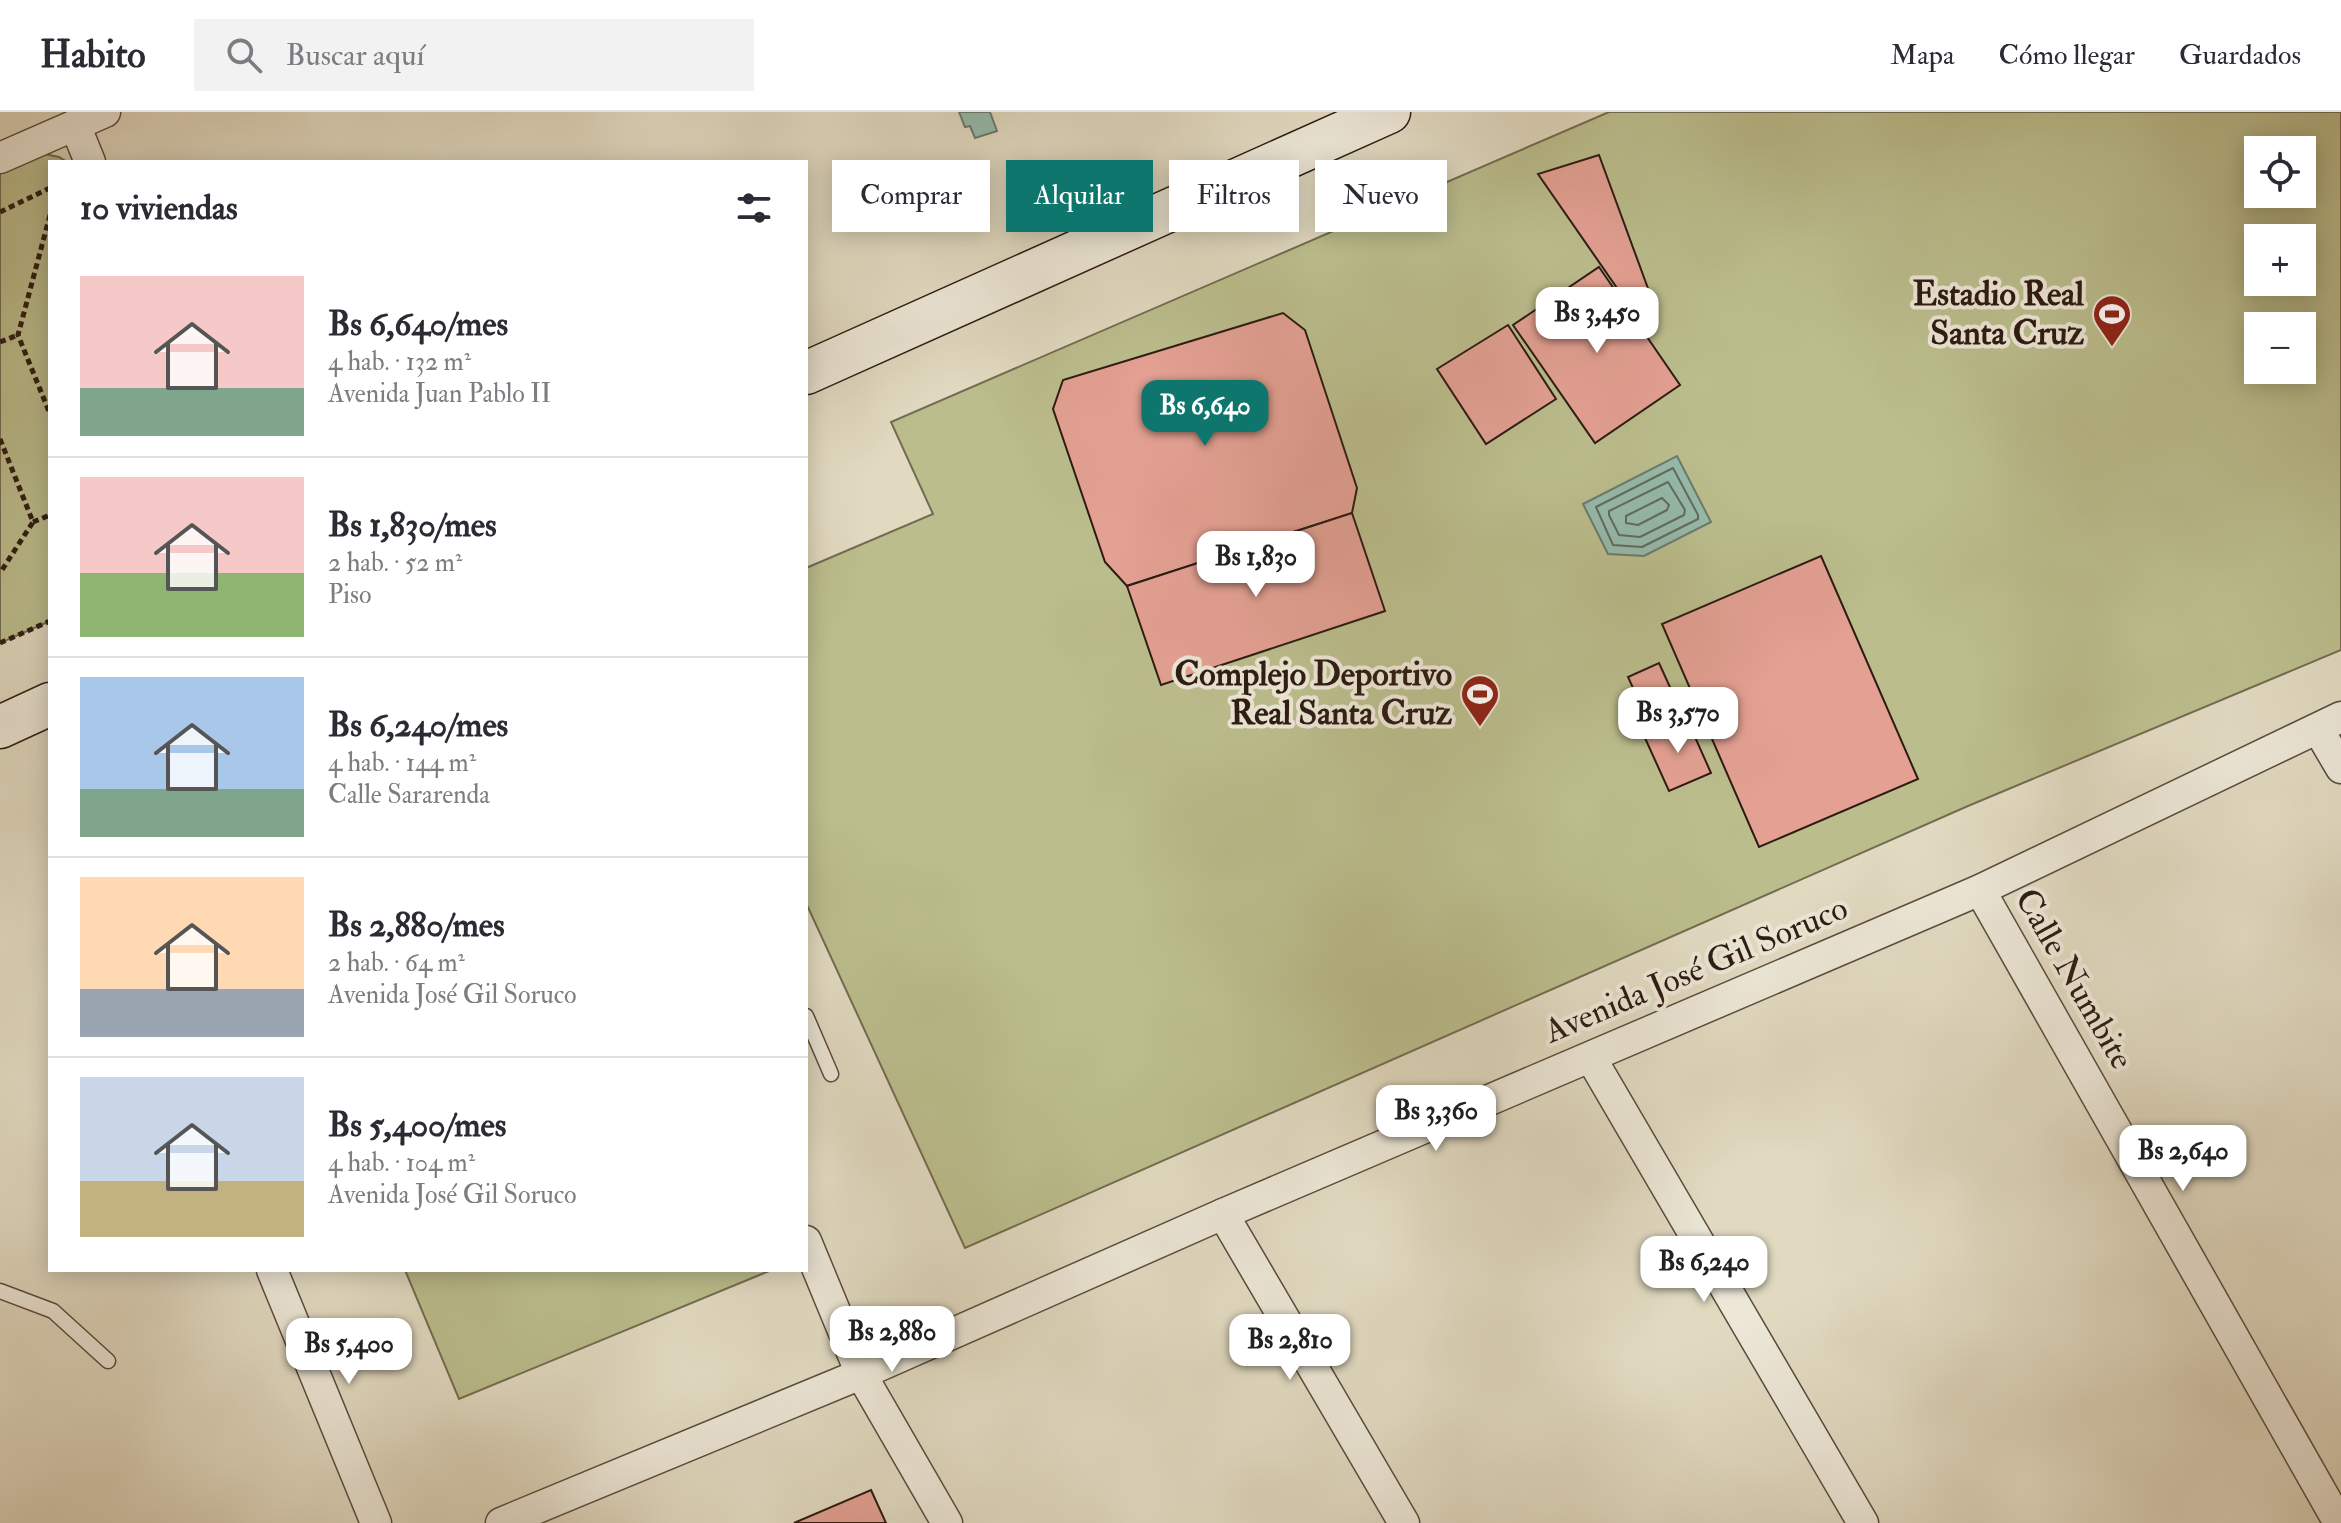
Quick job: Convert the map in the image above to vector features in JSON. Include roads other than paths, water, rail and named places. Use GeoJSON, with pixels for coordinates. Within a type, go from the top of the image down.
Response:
{"type":"FeatureCollection","features":[{"type":"Feature","properties":{"kind":"street"},"geometry":{"type":"LineString","coordinates":[[0,158],[105,112]]}},
{"type":"Feature","properties":{"kind":"street"},"geometry":{"type":"LineString","coordinates":[[808,372],[1389,112]]}},
{"type":"Feature","properties":{"kind":"street"},"geometry":{"type":"LineString","coordinates":[[75,125],[89,160]]}},
{"type":"Feature","properties":{"kind":"street"},"geometry":{"type":"LineString","coordinates":[[0,727],[47,713]]}},
{"type":"Feature","properties":{"kind":"street"},"geometry":{"type":"LineString","coordinates":[[2330,723],[2341,768]]}},
{"type":"Feature","properties":{"kind":"street","name":"Avenida José Gil Soruco"},"geometry":{"type":"LineString","coordinates":[[501,1523],[861,1374],[1223,1214],[1980,890],[2330,723]]}},
{"type":"Feature","properties":{"kind":"street","name":"Calle Numbite"},"geometry":{"type":"LineString","coordinates":[[1980,890],[2339,1523]]}},
{"type":"Feature","properties":{"kind":"street"},"geometry":{"type":"LineString","coordinates":[[1591,1058],[1863,1523]]}},
{"type":"Feature","properties":{"kind":"street"},"geometry":{"type":"LineString","coordinates":[[1223,1214],[1404,1523]]}},
{"type":"Feature","properties":{"kind":"street"},"geometry":{"type":"LineString","coordinates":[[808,1246],[861,1374],[947,1523]]}},
{"type":"Feature","properties":{"kind":"street"},"geometry":{"type":"LineString","coordinates":[[273,1272],[376,1523]]}},
{"type":"Feature","properties":{"kind":"lane"},"geometry":{"type":"LineString","coordinates":[[808,1021],[831,1074]]}},
{"type":"Feature","properties":{"kind":"lane"},"geometry":{"type":"LineString","coordinates":[[0,1291],[53,1311],[108,1361]]}},
{"type":"Feature","properties":{"kind":"water"},"geometry":{"type":"Polygon","coordinates":[[[959,112],[990,112],[997,131],[975,138],[970,126],[965,127],[959,112]]]}},
{"type":"Feature","properties":{"kind":"water"},"geometry":{"type":"Polygon","coordinates":[[[1677,456],[1711,522],[1644,556],[1608,554],[1583,504],[1677,456]]]}},
{"type":"Feature","properties":{"kind":"place","name":"Estadio Real Santa Cruz"},"geometry":{"type":"Point","coordinates":[2112,348]}},
{"type":"Feature","properties":{"kind":"place","name":"Complejo Deportivo Real Santa Cruz"},"geometry":{"type":"Point","coordinates":[1480,728]}}]}
